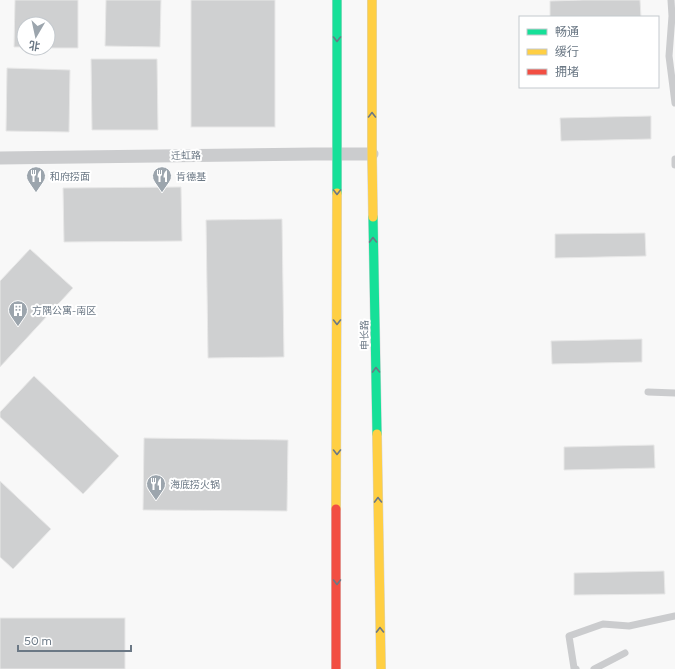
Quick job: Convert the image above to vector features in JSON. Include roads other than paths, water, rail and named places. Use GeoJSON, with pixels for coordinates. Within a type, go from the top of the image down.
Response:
{"type":"FeatureCollection","features":[{"type":"Feature","properties":{"kind":"main road"},"geometry":{"type":"LineString","coordinates":[[336,669],[338,0]]}},
{"type":"Feature","properties":{"kind":"main road","name":"申长路"},"geometry":{"type":"LineString","coordinates":[[372,0],[372,154],[381,669]]}},
{"type":"Feature","properties":{"kind":"street","name":"迁虹路"},"geometry":{"type":"LineString","coordinates":[[0,158],[337,153],[372,154]]}},
{"type":"Feature","properties":{"kind":"lane"},"geometry":{"type":"LineString","coordinates":[[671,0],[674,16],[669,56],[675,103]]}},
{"type":"Feature","properties":{"kind":"lane"},"geometry":{"type":"LineString","coordinates":[[675,159],[675,165]]}},
{"type":"Feature","properties":{"kind":"lane"},"geometry":{"type":"LineString","coordinates":[[648,392],[675,393]]}},
{"type":"Feature","properties":{"kind":"lane"},"geometry":{"type":"LineString","coordinates":[[576,669],[574,668],[569,636],[603,624],[629,626],[675,616]]}},
{"type":"Feature","properties":{"kind":"lane"},"geometry":{"type":"LineString","coordinates":[[594,669],[625,653]]}},
{"type":"Feature","properties":{"kind":"place","name":"和府捞面"},"geometry":{"type":"Point","coordinates":[36,193]}},
{"type":"Feature","properties":{"kind":"place","name":"肯德基"},"geometry":{"type":"Point","coordinates":[162,193]}},
{"type":"Feature","properties":{"kind":"place","name":"方隅公寓-南区"},"geometry":{"type":"Point","coordinates":[18,327]}},
{"type":"Feature","properties":{"kind":"place","name":"海底捞火锅"},"geometry":{"type":"Point","coordinates":[156,501]}}]}
